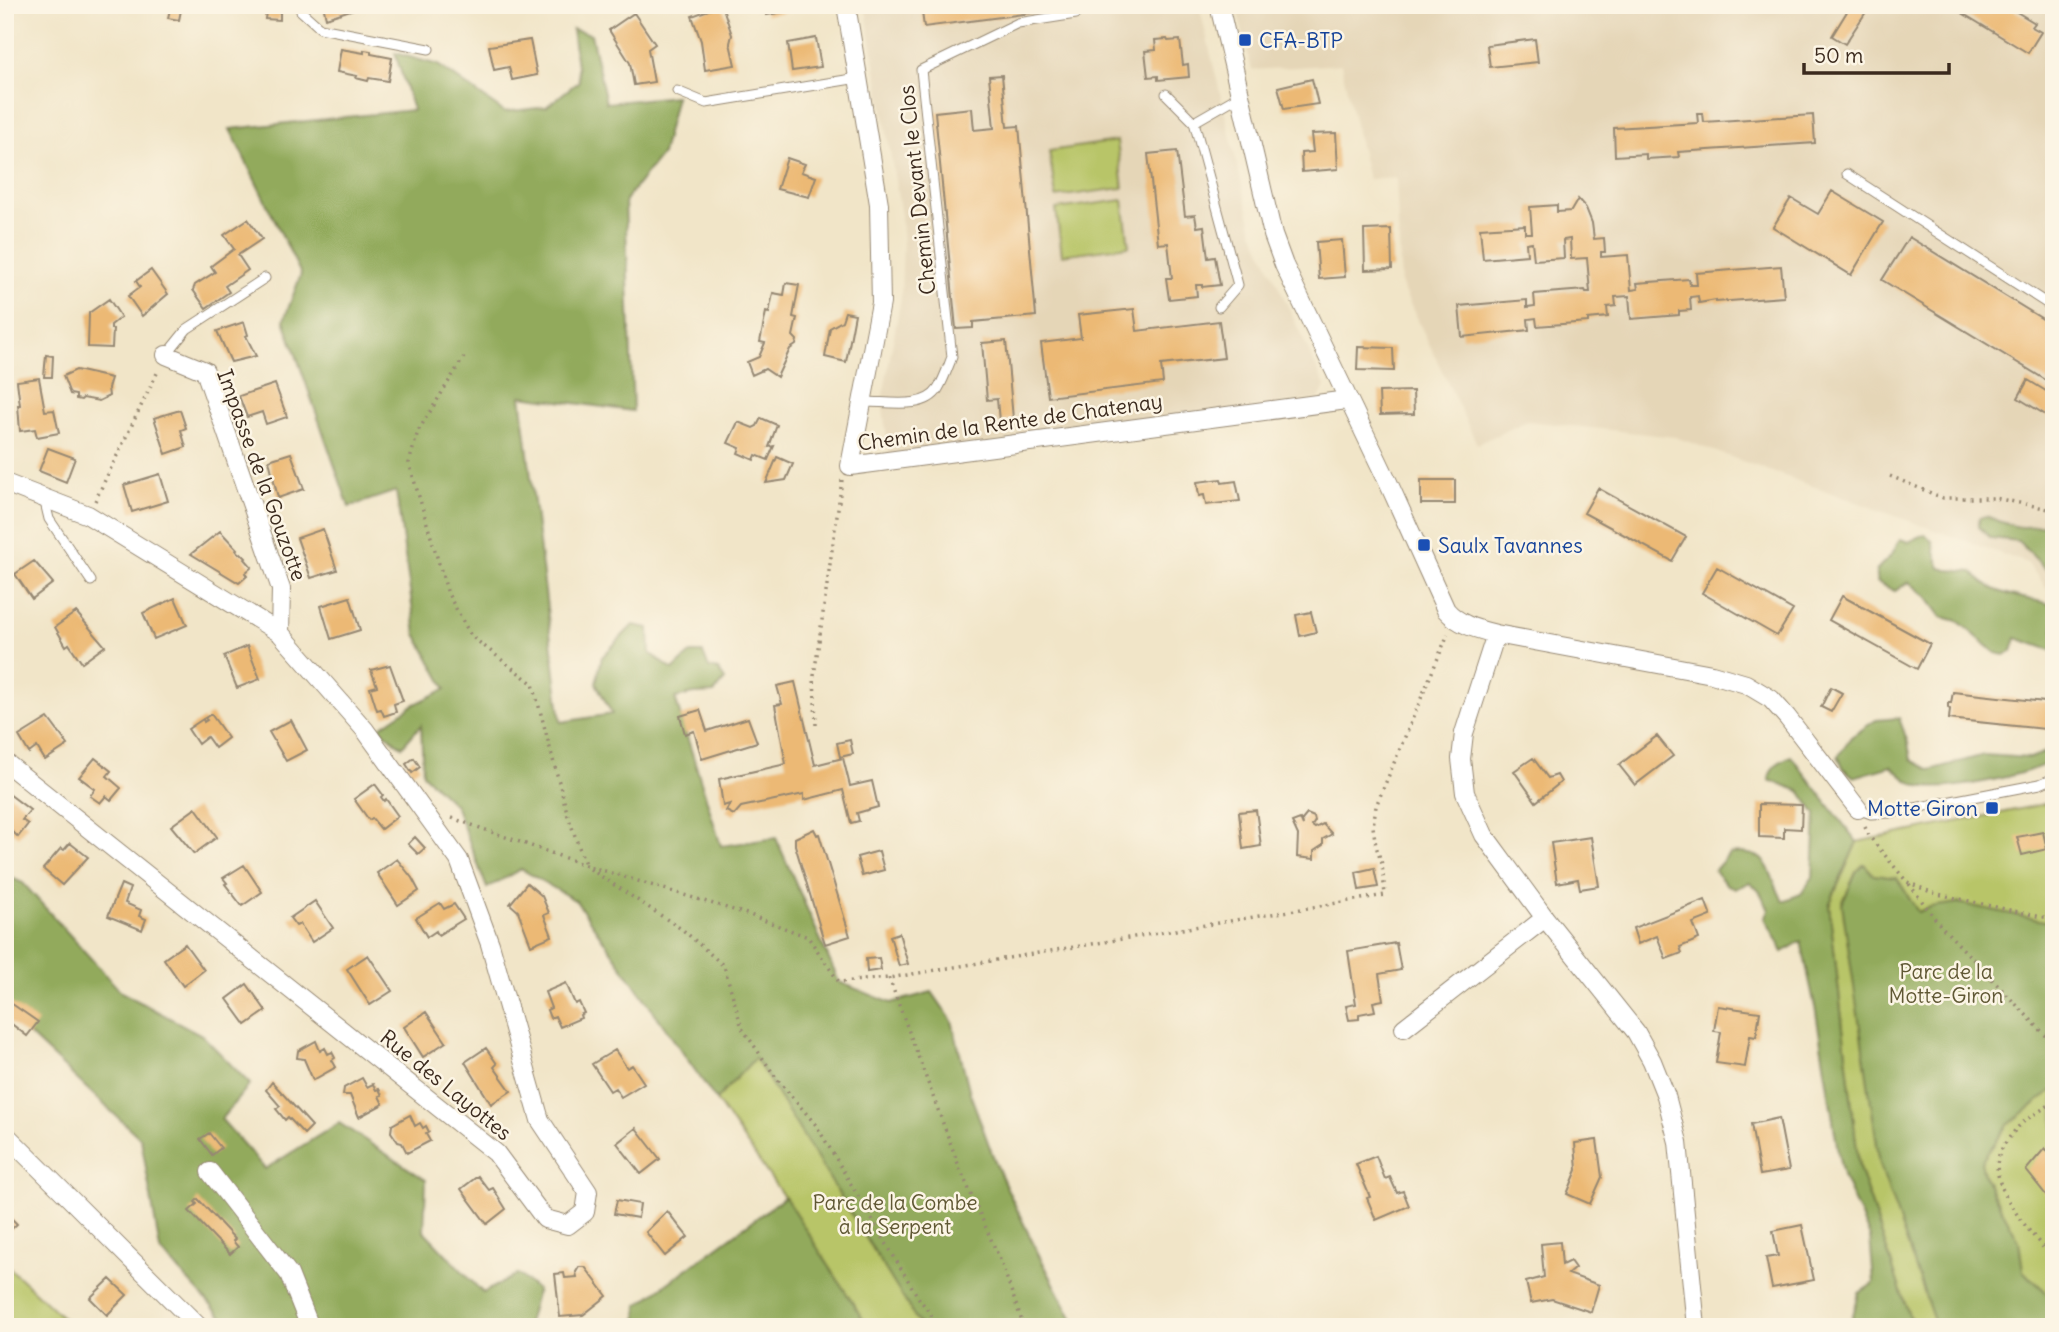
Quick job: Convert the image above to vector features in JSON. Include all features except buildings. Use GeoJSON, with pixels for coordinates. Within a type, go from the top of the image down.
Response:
{"type":"FeatureCollection","features":[{"type":"Feature","properties":{"kind":"street","name":"Chemin de la Rente de Chatenay"},"geometry":{"type":"LineString","coordinates":[[846,5],[879,204],[881,303],[850,466],[1347,400]]}},
{"type":"Feature","properties":{"kind":"street"},"geometry":{"type":"LineString","coordinates":[[1219,5],[1273,235],[1284,265],[1446,610],[1454,619],[1496,634],[1712,674],[1746,684],[1770,699],[1787,717],[1858,809]]}},
{"type":"Feature","properties":{"kind":"street","name":"Impasse de la Gouzotte"},"geometry":{"type":"LineString","coordinates":[[166,355],[205,371],[281,589],[280,633]]}},
{"type":"Feature","properties":{"kind":"street"},"geometry":{"type":"LineString","coordinates":[[5,484],[88,515],[280,633],[365,730],[420,807]]}},
{"type":"Feature","properties":{"kind":"street"},"geometry":{"type":"LineString","coordinates":[[1496,634],[1464,733],[1461,759],[1465,793],[1484,835],[1545,918],[1636,1032],[1652,1061],[1666,1096],[1678,1142],[1696,1327]]}},
{"type":"Feature","properties":{"kind":"street","name":"Rue des Layottes"},"geometry":{"type":"LineString","coordinates":[[5,762],[496,1153],[545,1219],[568,1225],[585,1212],[588,1192],[540,1119],[491,944],[459,860],[420,807]]}},
{"type":"Feature","properties":{"kind":"street"},"geometry":{"type":"LineString","coordinates":[[1404,1028],[1545,918]]}},
{"type":"Feature","properties":{"kind":"street"},"geometry":{"type":"LineString","coordinates":[[5,1134],[199,1327]]}},
{"type":"Feature","properties":{"kind":"street"},"geometry":{"type":"LineString","coordinates":[[210,1172],[289,1274],[310,1327]]}},
{"type":"Feature","properties":{"kind":"lane"},"geometry":{"type":"LineString","coordinates":[[299,5],[301,11],[320,28],[429,49]]}},
{"type":"Feature","properties":{"kind":"lane","name":"Chemin Devant le Clos"},"geometry":{"type":"LineString","coordinates":[[863,402],[882,401],[894,404],[920,401],[937,392],[952,357],[922,70],[1018,23],[1076,14]]}},
{"type":"Feature","properties":{"kind":"lane"},"geometry":{"type":"LineString","coordinates":[[677,91],[706,103],[858,78]]}},
{"type":"Feature","properties":{"kind":"lane"},"geometry":{"type":"LineString","coordinates":[[1166,94],[1194,122],[1238,285],[1219,307]]}},
{"type":"Feature","properties":{"kind":"lane"},"geometry":{"type":"LineString","coordinates":[[1194,122],[1241,95]]}},
{"type":"Feature","properties":{"kind":"lane"},"geometry":{"type":"LineString","coordinates":[[1847,174],[2054,308]]}},
{"type":"Feature","properties":{"kind":"lane"},"geometry":{"type":"LineString","coordinates":[[166,355],[187,329],[265,278]]}},
{"type":"Feature","properties":{"kind":"lane"},"geometry":{"type":"LineString","coordinates":[[44,498],[48,519],[91,581]]}},
{"type":"Feature","properties":{"kind":"lane"},"geometry":{"type":"LineString","coordinates":[[1858,809],[1871,814],[1889,813],[2040,785],[2054,778]]}},
{"type":"Feature","properties":{"kind":"path"},"geometry":{"type":"LineString","coordinates":[[88,515],[166,355]]}},
{"type":"Feature","properties":{"kind":"path"},"geometry":{"type":"LineString","coordinates":[[464,357],[418,431],[409,463],[448,594],[471,636],[533,684],[568,816],[585,865],[683,930],[724,966],[742,1028],[777,1079],[816,1125],[918,1297],[940,1327]]}},
{"type":"Feature","properties":{"kind":"path"},"geometry":{"type":"LineString","coordinates":[[816,725],[814,676],[840,484],[850,466]]}},
{"type":"Feature","properties":{"kind":"path"},"geometry":{"type":"LineString","coordinates":[[1889,476],[1943,498],[1995,498],[2054,510]]}},
{"type":"Feature","properties":{"kind":"path"},"geometry":{"type":"LineString","coordinates":[[420,807],[585,865],[750,915],[808,937],[839,982],[889,978],[1385,895],[1382,864],[1373,827],[1376,806],[1454,619]]}},
{"type":"Feature","properties":{"kind":"path"},"geometry":{"type":"LineString","coordinates":[[1858,809],[1869,836],[1940,925],[2054,1044]]}},
{"type":"Feature","properties":{"kind":"path"},"geometry":{"type":"LineString","coordinates":[[1907,883],[1933,893],[2041,917],[2054,917]]}},
{"type":"Feature","properties":{"kind":"path"},"geometry":{"type":"LineString","coordinates":[[889,978],[960,1169],[1001,1262],[1024,1327]]}},
{"type":"Feature","properties":{"kind":"path"},"geometry":{"type":"LineString","coordinates":[[2054,1102],[2019,1125],[1998,1156],[1997,1172],[2001,1187],[2015,1210],[2054,1261]]}},
{"type":"Feature","properties":{"kind":"shaded area"},"geometry":{"type":"Polygon","coordinates":[[[865,5],[1199,5],[1253,231],[1325,386],[1319,399],[889,456],[882,401],[901,298],[903,242],[901,215],[865,5]]]}},
{"type":"Feature","properties":{"kind":"shaded area"},"geometry":{"type":"Polygon","coordinates":[[[1236,5],[2054,5],[2054,597],[2027,563],[1675,437],[1527,421],[1477,444],[1401,285],[1396,178],[1368,179],[1341,64],[1252,70],[1236,5]]]}},
{"type":"Feature","properties":{"kind":"green space"},"geometry":{"type":"Polygon","coordinates":[[[572,29],[591,34],[606,103],[676,96],[662,154],[625,200],[633,411],[521,396],[561,722],[612,714],[596,683],[602,657],[633,625],[649,628],[650,653],[673,670],[691,653],[703,653],[709,668],[718,670],[725,680],[714,693],[675,698],[721,846],[776,838],[839,982],[891,1003],[932,992],[952,1021],[970,1093],[997,1167],[1038,1254],[1077,1327],[921,1327],[755,1058],[716,1100],[576,901],[521,869],[487,888],[455,805],[423,774],[421,725],[402,747],[379,728],[413,705],[446,689],[416,634],[396,491],[349,507],[284,320],[301,274],[230,129],[413,110],[395,53],[438,65],[504,112],[546,107],[579,81],[572,29]]]}},
{"type":"Feature","properties":{"kind":"green space"},"geometry":{"type":"Polygon","coordinates":[[[1117,141],[1123,188],[1056,197],[1049,151],[1117,141]]]}},
{"type":"Feature","properties":{"kind":"green space"},"geometry":{"type":"Polygon","coordinates":[[[1123,200],[1129,246],[1062,255],[1056,209],[1123,200]]]}},
{"type":"Feature","properties":{"kind":"green space"},"geometry":{"type":"Polygon","coordinates":[[[1986,516],[2019,527],[2054,523],[2054,577],[2018,541],[1991,538],[1979,527],[1979,518],[1986,516]]]}},
{"type":"Feature","properties":{"kind":"green space"},"geometry":{"type":"Polygon","coordinates":[[[1925,534],[1932,541],[1940,568],[1973,572],[1980,580],[1998,591],[2054,605],[2054,651],[2016,638],[2012,651],[2005,655],[1996,653],[1958,621],[1942,617],[1927,597],[1909,582],[1895,591],[1877,582],[1877,569],[1892,554],[1900,539],[1909,542],[1925,534]]]}},
{"type":"Feature","properties":{"kind":"green space"},"geometry":{"type":"Polygon","coordinates":[[[1899,718],[1911,760],[1930,770],[1984,755],[2030,758],[2054,749],[2054,760],[2007,777],[1946,787],[1917,785],[1891,766],[1854,777],[1844,769],[1838,756],[1851,737],[1876,720],[1899,718]]]}},
{"type":"Feature","properties":{"kind":"green space"},"geometry":{"type":"Polygon","coordinates":[[[1791,756],[1857,842],[1829,905],[1859,1168],[1913,1327],[1859,1327],[1852,1319],[1859,1293],[1874,1283],[1870,1237],[1844,1179],[1839,1158],[1816,1012],[1801,941],[1783,952],[1765,918],[1769,910],[1760,892],[1750,882],[1735,889],[1727,885],[1714,871],[1729,854],[1753,855],[1766,864],[1783,901],[1801,894],[1813,877],[1816,814],[1800,791],[1769,780],[1773,768],[1791,756]]]}},
{"type":"Feature","properties":{"kind":"green space","name":"Parc de la Motte-Giron"},"geometry":{"type":"Polygon","coordinates":[[[2054,802],[2054,1327],[1913,1327],[1859,1168],[1829,905],[1857,842],[2054,802]]]}},
{"type":"Feature","properties":{"kind":"green space","name":"Parc de la Motte-Giron"},"geometry":{"type":"Polygon","coordinates":[[[1864,864],[1874,875],[1897,878],[1918,912],[1930,907],[1958,903],[2054,923],[2054,1089],[2008,1125],[1981,1162],[1985,1178],[2019,1241],[2023,1271],[2054,1299],[2054,1327],[1936,1327],[1880,1165],[1842,904],[1856,872],[1864,864]]]}},
{"type":"Feature","properties":{"kind":"green space"},"geometry":{"type":"Polygon","coordinates":[[[5,875],[23,883],[121,992],[202,1035],[250,1084],[221,1119],[265,1169],[339,1123],[426,1180],[424,1231],[483,1293],[518,1274],[537,1290],[527,1327],[231,1327],[160,1250],[141,1139],[5,1012],[5,875]]]}},
{"type":"Feature","properties":{"kind":"green space","name":"Parc de la Combe à la Serpent"},"geometry":{"type":"Polygon","coordinates":[[[952,1021],[970,1094],[992,1154],[1032,1242],[1077,1327],[657,1327],[784,1197],[716,1100],[722,1030],[952,1021]]]}},
{"type":"Feature","properties":{"kind":"green space"},"geometry":{"type":"Polygon","coordinates":[[[785,1197],[868,1327],[637,1327],[638,1305],[785,1197]]]}},
{"type":"Feature","properties":{"kind":"green space"},"geometry":{"type":"Polygon","coordinates":[[[5,1264],[73,1327],[5,1327],[5,1264]]]}},
{"type":"Feature","properties":{"kind":"place","name":"CFA-BTP"},"geometry":{"type":"Point","coordinates":[1245,40]}},
{"type":"Feature","properties":{"kind":"place","name":"Saulx Tavannes"},"geometry":{"type":"Point","coordinates":[1424,545]}},
{"type":"Feature","properties":{"kind":"place","name":"Motte Giron"},"geometry":{"type":"Point","coordinates":[1992,808]}}]}
